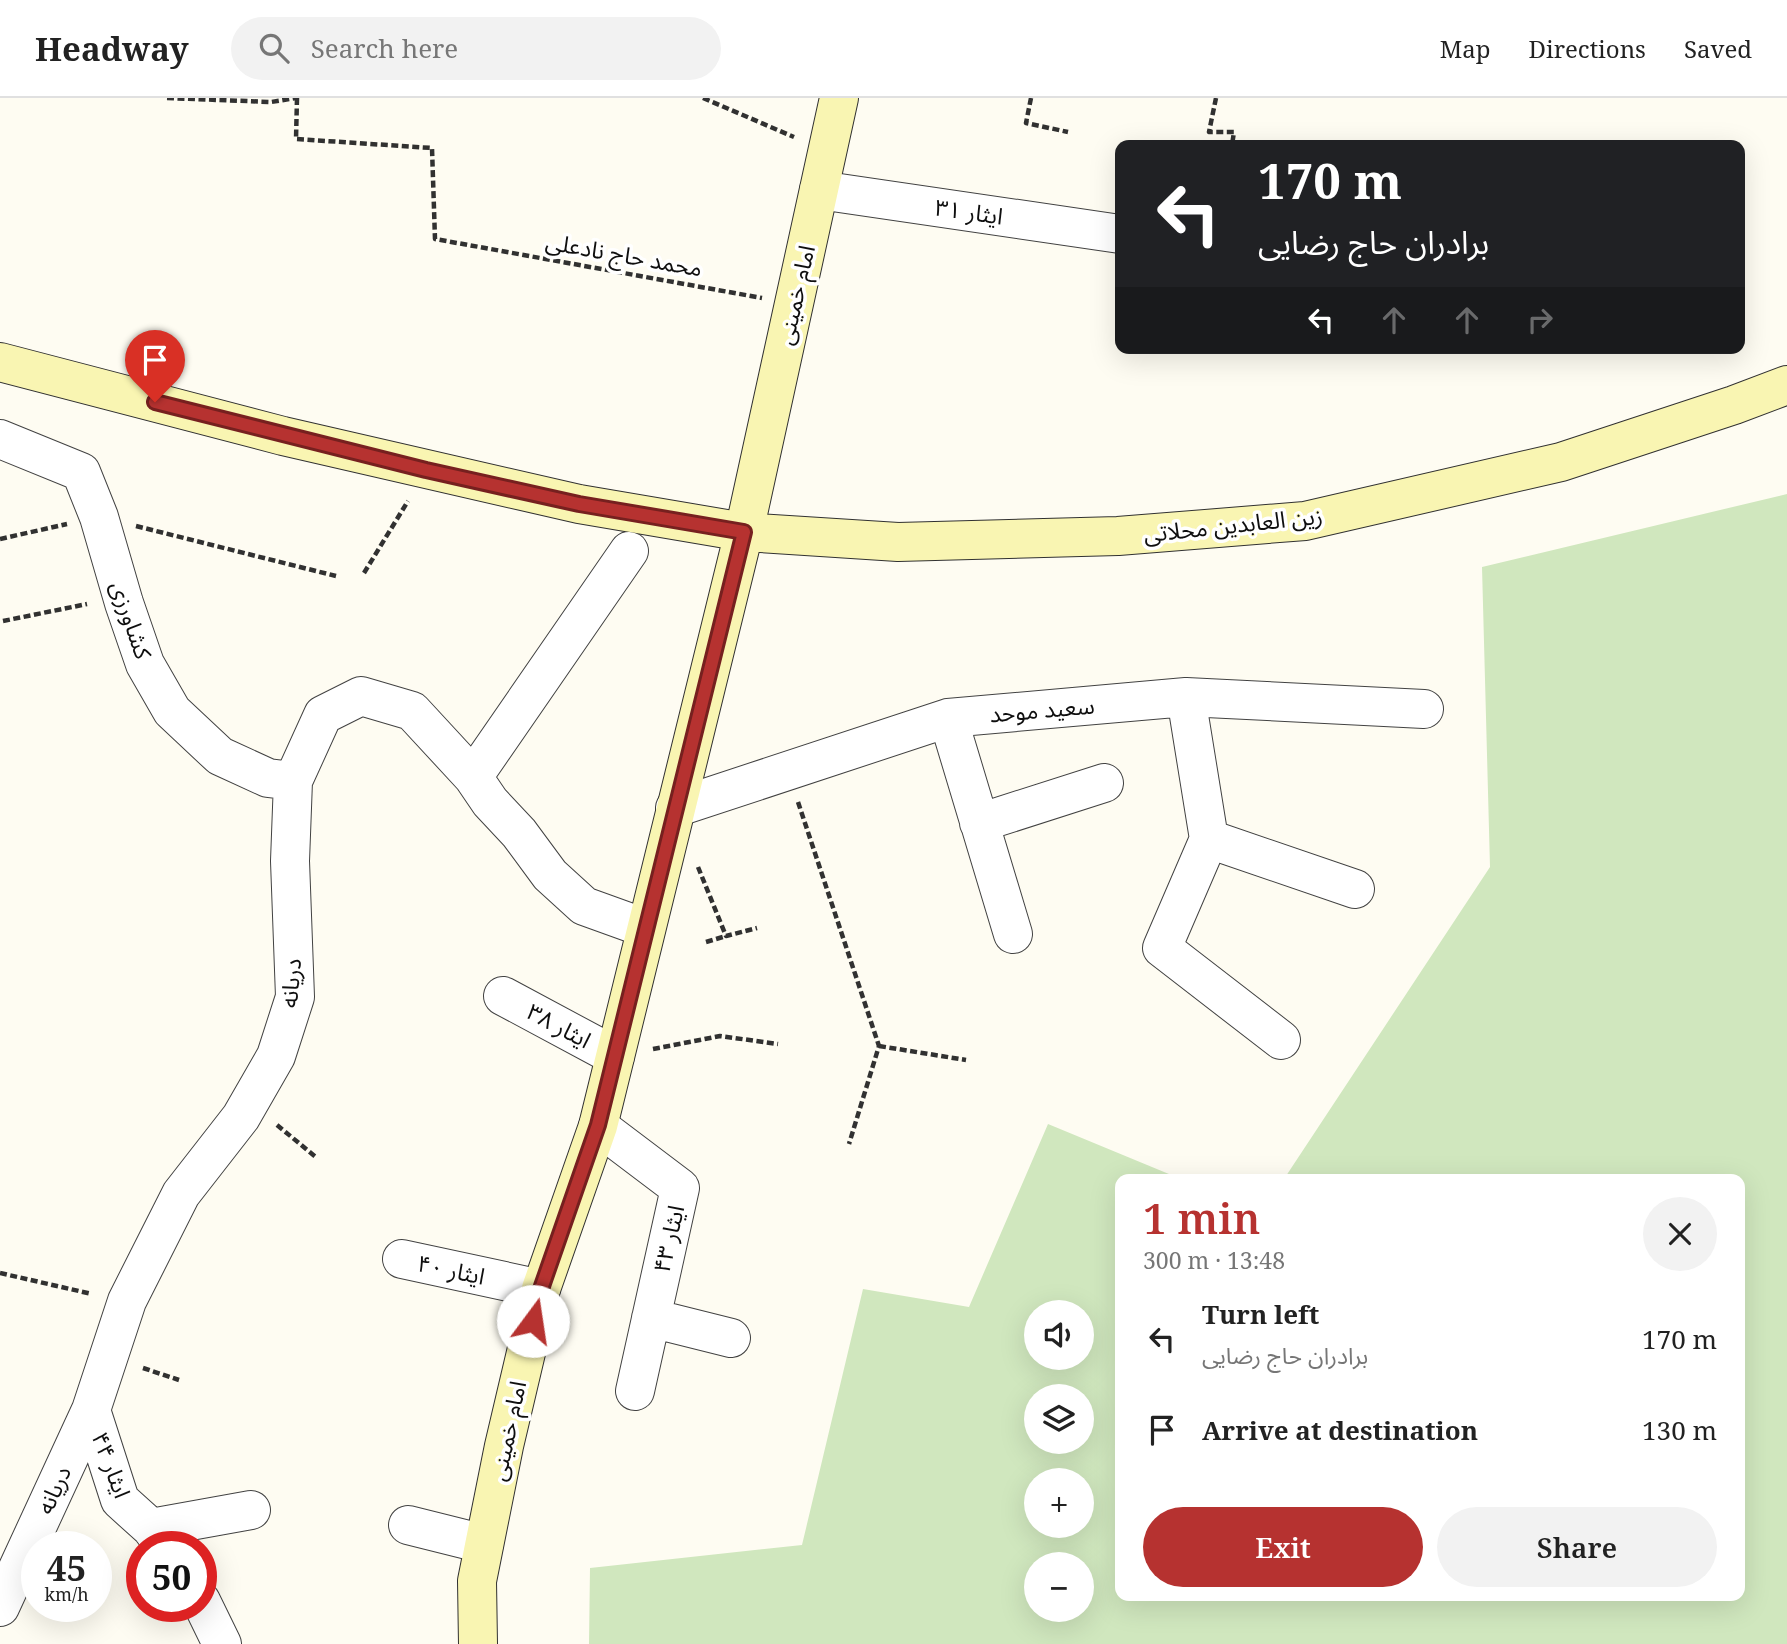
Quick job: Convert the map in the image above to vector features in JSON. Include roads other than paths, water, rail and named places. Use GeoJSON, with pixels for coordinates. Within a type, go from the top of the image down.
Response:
{"type":"FeatureCollection","features":[{"type":"Feature","properties":{"kind":"main road","name":"امام خمینی"},"geometry":{"type":"LineString","coordinates":[[478,1644],[477,1581],[503,1446],[541,1289],[598,1125],[744,532],[839,98]]}},
{"type":"Feature","properties":{"kind":"main road","name":"زین العابدین محلاتی"},"geometry":{"type":"LineString","coordinates":[[0,362],[426,470],[579,504],[744,532],[898,542],[1118,536],[1305,521],[1561,462],[1787,386]]}},
{"type":"Feature","properties":{"kind":"street","name":"ایثار ۳۱"},"geometry":{"type":"LineString","coordinates":[[819,190],[1115,233]]}},
{"type":"Feature","properties":{"kind":"street","name":"کشاورزی"},"geometry":{"type":"LineString","coordinates":[[0,439],[80,472],[99,517],[145,664],[172,711],[220,756],[268,778],[293,781]]}},
{"type":"Feature","properties":{"kind":"street"},"geometry":{"type":"LineString","coordinates":[[473,777],[629,551]]}},
{"type":"Feature","properties":{"kind":"street","name":"دریانه"},"geometry":{"type":"LineString","coordinates":[[0,1607],[91,1410],[127,1301],[181,1194],[241,1117],[276,1056],[295,997],[290,861],[293,781],[323,715],[361,696],[412,711],[473,777],[550,875],[584,906],[645,928]]}},
{"type":"Feature","properties":{"kind":"street","name":"سعید موحد"},"geometry":{"type":"LineString","coordinates":[[675,808],[948,718],[1186,697],[1424,709]]}},
{"type":"Feature","properties":{"kind":"street"},"geometry":{"type":"LineString","coordinates":[[1186,697],[1209,839],[1162,948],[1281,1040]]}},
{"type":"Feature","properties":{"kind":"street"},"geometry":{"type":"LineString","coordinates":[[948,718],[1013,934]]}},
{"type":"Feature","properties":{"kind":"street"},"geometry":{"type":"LineString","coordinates":[[979,824],[1104,783]]}},
{"type":"Feature","properties":{"kind":"street"},"geometry":{"type":"LineString","coordinates":[[1209,839],[1355,889]]}},
{"type":"Feature","properties":{"kind":"street","name":"ایثار ۳۸"},"geometry":{"type":"LineString","coordinates":[[503,996],[615,1056]]}},
{"type":"Feature","properties":{"kind":"street","name":"ایثار ۴۳"},"geometry":{"type":"LineString","coordinates":[[598,1125],[680,1188],[635,1391]]}},
{"type":"Feature","properties":{"kind":"street","name":"ایثار ۴۰"},"geometry":{"type":"LineString","coordinates":[[402,1259],[541,1289]]}},
{"type":"Feature","properties":{"kind":"street"},"geometry":{"type":"LineString","coordinates":[[651,1318],[732,1338]]}},
{"type":"Feature","properties":{"kind":"street","name":"ایثار ۴۴"},"geometry":{"type":"LineString","coordinates":[[91,1410],[120,1500],[151,1531]]}},
{"type":"Feature","properties":{"kind":"street"},"geometry":{"type":"LineString","coordinates":[[181,1531],[251,1510]]}},
{"type":"Feature","properties":{"kind":"street"},"geometry":{"type":"LineString","coordinates":[[408,1525],[484,1544]]}},
{"type":"Feature","properties":{"kind":"street"},"geometry":{"type":"LineString","coordinates":[[211,1622],[222,1644]]}}]}
